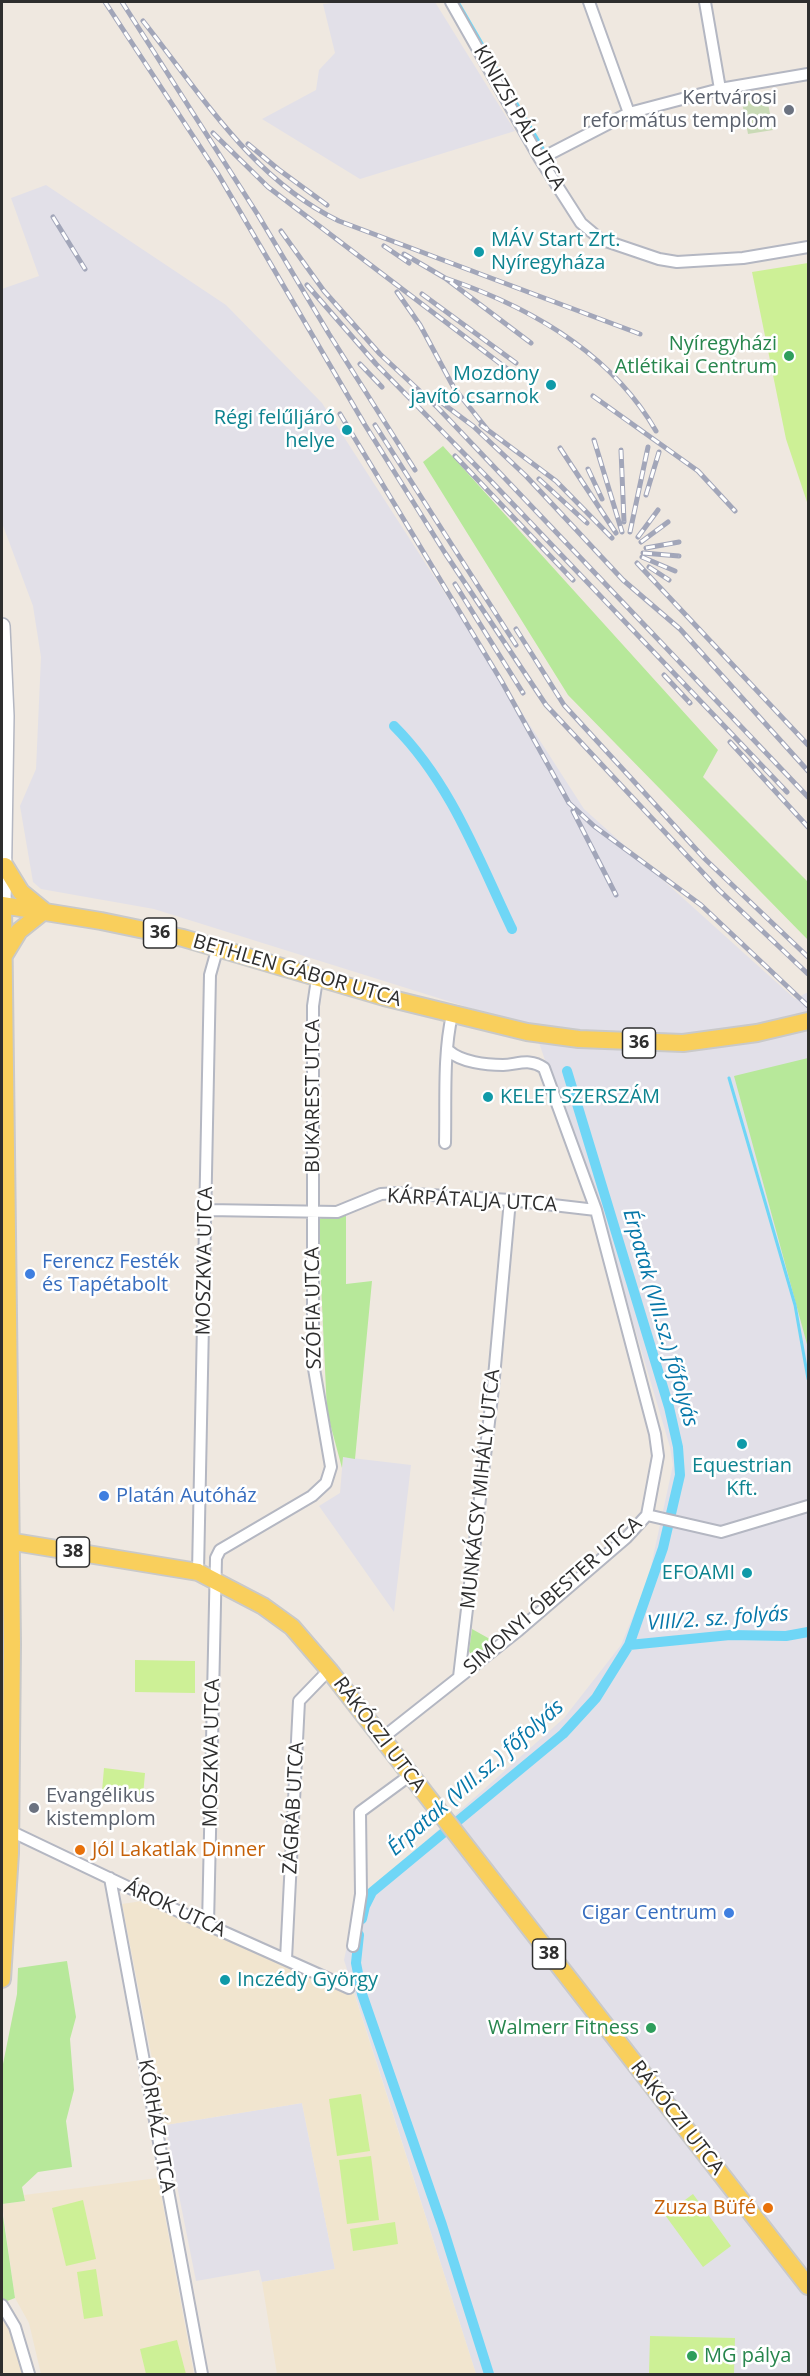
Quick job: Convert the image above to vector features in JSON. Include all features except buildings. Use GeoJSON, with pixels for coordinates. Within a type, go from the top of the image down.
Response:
{"type":"FeatureCollection","features":[{"type":"Feature","properties":{"kind":"main road"},"geometry":{"type":"LineString","coordinates":[[2,626],[6,716],[5,866],[2,905],[6,1540],[12,1644],[2,1979]]}},
{"type":"Feature","properties":{"kind":"main road"},"geometry":{"type":"LineString","coordinates":[[4,955],[19,931],[44,911],[21,892],[5,866]]}},
{"type":"Feature","properties":{"kind":"main road","name":"BETHLEN GÁBOR UTCA"},"geometry":{"type":"LineString","coordinates":[[2,905],[161,933],[317,979],[452,1015],[579,1039],[635,1043],[720,1040],[801,1023]]}},
{"type":"Feature","properties":{"kind":"main road","name":"RÁKÓCZI UTCA"},"geometry":{"type":"LineString","coordinates":[[6,1540],[198,1572],[263,1606],[291,1627],[329,1670],[409,1776],[808,2286]]}},
{"type":"Feature","properties":{"kind":"street","name":"KINIZSI PÁL UTCA"},"geometry":{"type":"LineString","coordinates":[[451,2],[540,159],[580,223],[591,232],[609,242],[659,259],[677,262],[743,258],[808,247]]}},
{"type":"Feature","properties":{"kind":"street"},"geometry":{"type":"LineString","coordinates":[[589,2],[628,112]]}},
{"type":"Feature","properties":{"kind":"street"},"geometry":{"type":"LineString","coordinates":[[705,2],[720,89]]}},
{"type":"Feature","properties":{"kind":"street"},"geometry":{"type":"LineString","coordinates":[[540,159],[628,112],[720,89],[808,74]]}},
{"type":"Feature","properties":{"kind":"street","name":"MOSZKVA UTCA"},"geometry":{"type":"LineString","coordinates":[[198,1572],[210,975],[218,950]]}},
{"type":"Feature","properties":{"kind":"street","name":"BUKAREST UTCA"},"geometry":{"type":"LineString","coordinates":[[312,1213],[313,1006],[317,979]]}},
{"type":"Feature","properties":{"kind":"street"},"geometry":{"type":"LineString","coordinates":[[445,1143],[449,1051],[446,1035],[452,1015]]}},
{"type":"Feature","properties":{"kind":"street","name":"SIMONYI ÓBESTER UTCA"},"geometry":{"type":"LineString","coordinates":[[449,1051],[456,1058],[504,1065],[528,1061],[544,1068],[596,1210],[655,1434],[658,1456],[647,1515],[626,1538],[519,1630],[459,1677]]}},
{"type":"Feature","properties":{"kind":"street","name":"KÁRPÁTALJA UTCA"},"geometry":{"type":"LineString","coordinates":[[206,1210],[337,1212],[381,1194],[398,1193],[510,1200],[596,1210]]}},
{"type":"Feature","properties":{"kind":"street","name":"MUNKÁCSY MIHÁLY UTCA"},"geometry":{"type":"LineString","coordinates":[[459,1677],[493,1388],[510,1200]]}},
{"type":"Feature","properties":{"kind":"street","name":"SZÓFIA UTCA"},"geometry":{"type":"LineString","coordinates":[[216,1558],[220,1550],[312,1496],[326,1483],[331,1467],[313,1363],[312,1213]]}},
{"type":"Feature","properties":{"kind":"street","name":"SIMONYI ÓBESTER UTCA"},"geometry":{"type":"LineString","coordinates":[[647,1515],[665,1521],[721,1532],[808,1506]]}},
{"type":"Feature","properties":{"kind":"street"},"geometry":{"type":"LineString","coordinates":[[199,1552],[216,1558],[214,1580]]}},
{"type":"Feature","properties":{"kind":"street","name":"MOSZKVA UTCA"},"geometry":{"type":"LineString","coordinates":[[208,1925],[214,1580]]}},
{"type":"Feature","properties":{"kind":"street","name":"ZÁGRÁB UTCA"},"geometry":{"type":"LineString","coordinates":[[286,1959],[299,1701],[329,1670]]}},
{"type":"Feature","properties":{"kind":"street"},"geometry":{"type":"LineString","coordinates":[[381,1739],[459,1677]]}},
{"type":"Feature","properties":{"kind":"street"},"geometry":{"type":"LineString","coordinates":[[353,1946],[360,1894],[360,1812],[409,1776]]}},
{"type":"Feature","properties":{"kind":"street","name":"ÁROK UTCA"},"geometry":{"type":"LineString","coordinates":[[6,1831],[349,1988]]}},
{"type":"Feature","properties":{"kind":"street","name":"KÓRHÁZ UTCA"},"geometry":{"type":"LineString","coordinates":[[110,1878],[202,2374]]}},
{"type":"Feature","properties":{"kind":"street"},"geometry":{"type":"LineString","coordinates":[[2,2305],[15,2327],[29,2374]]}},
{"type":"Feature","properties":{"kind":"shaded area"},"geometry":{"type":"Polygon","coordinates":[[[435,2],[515,131],[360,179],[262,119],[316,90],[319,70],[335,53],[323,4],[435,2]]]}},
{"type":"Feature","properties":{"kind":"shaded area"},"geometry":{"type":"Polygon","coordinates":[[[46,185],[226,305],[322,403],[584,809],[795,999],[808,992],[808,2374],[476,2374],[344,1960],[356,1903],[564,1718],[621,1645],[648,1580],[673,1465],[670,1447],[624,1292],[534,1028],[154,909],[41,889],[33,882],[20,806],[36,769],[41,657],[33,606],[2,523],[2,289],[39,276],[11,198],[46,185]]]}},
{"type":"Feature","properties":{"kind":"shaded area"},"geometry":{"type":"Polygon","coordinates":[[[343,1457],[411,1465],[394,1612],[319,1506],[340,1493],[343,1457]]]}},
{"type":"Feature","properties":{"kind":"shaded area"},"geometry":{"type":"Polygon","coordinates":[[[142,1901],[354,1993],[476,2374],[277,2374],[262,2282],[335,2269],[302,2103],[165,2125],[122,1904],[142,1901]]]}},
{"type":"Feature","properties":{"kind":"shaded area"},"geometry":{"type":"Polygon","coordinates":[[[302,2103],[335,2269],[262,2282],[259,2270],[196,2281],[165,2125],[302,2103]]]}},
{"type":"Feature","properties":{"kind":"shaded area"},"geometry":{"type":"Polygon","coordinates":[[[158,2178],[194,2374],[41,2374],[29,2323],[15,2298],[2,2204],[25,2201],[24,2195],[158,2178]]]}},
{"type":"Feature","properties":{"kind":"shaded area"},"geometry":{"type":"Polygon","coordinates":[[[2,2309],[12,2332],[25,2374],[2,2374],[2,2309]]]}},
{"type":"Feature","properties":{"kind":"green space"},"geometry":{"type":"Polygon","coordinates":[[[767,98],[773,130],[748,134],[742,102],[767,98]]]}},
{"type":"Feature","properties":{"kind":"green space","name":"Nyíregyházi Atlétikai Centrum"},"geometry":{"type":"Polygon","coordinates":[[[808,263],[808,505],[786,439],[752,272],[808,263]]]}},
{"type":"Feature","properties":{"kind":"green space"},"geometry":{"type":"Polygon","coordinates":[[[443,446],[718,750],[703,777],[808,882],[808,940],[568,695],[423,462],[443,446]]]}},
{"type":"Feature","properties":{"kind":"green space"},"geometry":{"type":"Polygon","coordinates":[[[808,1058],[808,1348],[734,1076],[808,1058]]]}},
{"type":"Feature","properties":{"kind":"green space"},"geometry":{"type":"Polygon","coordinates":[[[346,1213],[346,1284],[372,1281],[355,1459],[343,1457],[342,1468],[327,1412],[318,1219],[346,1213]]]}},
{"type":"Feature","properties":{"kind":"green space"},"geometry":{"type":"Polygon","coordinates":[[[3,1568],[6,1800],[2,1800],[3,1568]]]}},
{"type":"Feature","properties":{"kind":"green space"},"geometry":{"type":"Polygon","coordinates":[[[472,1629],[497,1643],[473,1659],[469,1651],[472,1629]]]}},
{"type":"Feature","properties":{"kind":"green space"},"geometry":{"type":"Polygon","coordinates":[[[135,1660],[195,1661],[195,1693],[135,1692],[135,1660]]]}},
{"type":"Feature","properties":{"kind":"green space"},"geometry":{"type":"Polygon","coordinates":[[[104,1768],[145,1773],[143,1796],[102,1791],[104,1768]]]}},
{"type":"Feature","properties":{"kind":"green space"},"geometry":{"type":"Polygon","coordinates":[[[67,1961],[76,2017],[70,2039],[74,2090],[66,2121],[72,2167],[38,2172],[22,2187],[25,2201],[2,2204],[2,2069],[17,1994],[18,1968],[67,1961]]]}},
{"type":"Feature","properties":{"kind":"green space"},"geometry":{"type":"Polygon","coordinates":[[[361,2094],[370,2151],[337,2156],[329,2099],[361,2094]]]}},
{"type":"Feature","properties":{"kind":"green space"},"geometry":{"type":"Polygon","coordinates":[[[371,2156],[379,2220],[347,2224],[339,2160],[371,2156]]]}},
{"type":"Feature","properties":{"kind":"green space"},"geometry":{"type":"Polygon","coordinates":[[[693,2194],[731,2246],[703,2267],[665,2215],[693,2194]]]}},
{"type":"Feature","properties":{"kind":"green space"},"geometry":{"type":"Polygon","coordinates":[[[83,2200],[96,2259],[66,2266],[52,2208],[83,2200]]]}},
{"type":"Feature","properties":{"kind":"green space"},"geometry":{"type":"Polygon","coordinates":[[[2,2209],[15,2298],[2,2303],[2,2209]]]}},
{"type":"Feature","properties":{"kind":"green space"},"geometry":{"type":"Polygon","coordinates":[[[395,2222],[398,2244],[353,2251],[350,2229],[395,2222]]]}},
{"type":"Feature","properties":{"kind":"green space"},"geometry":{"type":"Polygon","coordinates":[[[96,2269],[103,2316],[84,2319],[77,2272],[96,2269]]]}},
{"type":"Feature","properties":{"kind":"green space","name":"MG pálya"},"geometry":{"type":"Polygon","coordinates":[[[650,2336],[735,2338],[734,2374],[649,2374],[650,2336]]]}},
{"type":"Feature","properties":{"kind":"green space"},"geometry":{"type":"Polygon","coordinates":[[[177,2340],[186,2374],[146,2374],[140,2349],[177,2340]]]}},
{"type":"Feature","properties":{"kind":"waterway"},"geometry":{"type":"LineString","coordinates":[[458,2],[544,150]]}},
{"type":"Feature","properties":{"kind":"waterway","name":"Érpatak (VIII.sz.) főfolyás"},"geometry":{"type":"LineString","coordinates":[[394,726],[432,772],[462,822],[512,929]]}},
{"type":"Feature","properties":{"kind":"waterway","name":"Érpatak (VIII.sz.) főfolyás"},"geometry":{"type":"LineString","coordinates":[[362,1919],[372,1892],[563,1734],[596,1698],[629,1645],[663,1548],[680,1475],[678,1447],[669,1407],[567,1071]]}},
{"type":"Feature","properties":{"kind":"waterway"},"geometry":{"type":"LineString","coordinates":[[729,1078],[795,1305],[808,1379]]}},
{"type":"Feature","properties":{"kind":"waterway","name":"VIII/2. sz. folyás"},"geometry":{"type":"LineString","coordinates":[[629,1645],[730,1635],[786,1636],[808,1632]]}},
{"type":"Feature","properties":{"kind":"waterway","name":"Érpatak (VIII.sz.) főfolyás"},"geometry":{"type":"LineString","coordinates":[[359,1935],[356,1963],[362,1994],[442,2225],[489,2374]]}},
{"type":"Feature","properties":{"kind":"railway"},"geometry":{"type":"LineString","coordinates":[[105,2],[218,174],[365,425],[445,553],[546,705],[719,890],[808,974]]}},
{"type":"Feature","properties":{"kind":"railway"},"geometry":{"type":"LineString","coordinates":[[122,2],[258,215],[329,334],[415,470]]}},
{"type":"Feature","properties":{"kind":"railway"},"geometry":{"type":"LineString","coordinates":[[143,21],[230,133],[254,159],[308,203],[339,221],[640,334]]}},
{"type":"Feature","properties":{"kind":"railway"},"geometry":{"type":"LineString","coordinates":[[213,133],[268,187],[510,371]]}},
{"type":"Feature","properties":{"kind":"railway"},"geometry":{"type":"LineString","coordinates":[[248,144],[327,205]]}},
{"type":"Feature","properties":{"kind":"railway"},"geometry":{"type":"LineString","coordinates":[[53,217],[85,269]]}},
{"type":"Feature","properties":{"kind":"railway"},"geometry":{"type":"LineString","coordinates":[[281,231],[324,291],[380,354],[438,408],[808,797]]}},
{"type":"Feature","properties":{"kind":"railway"},"geometry":{"type":"LineString","coordinates":[[384,246],[409,263]]}},
{"type":"Feature","properties":{"kind":"railway"},"geometry":{"type":"LineString","coordinates":[[404,254],[445,278],[531,343]]}},
{"type":"Feature","properties":{"kind":"railway"},"geometry":{"type":"LineString","coordinates":[[445,278],[507,303],[565,336],[616,378],[656,431]]}},
{"type":"Feature","properties":{"kind":"railway"},"geometry":{"type":"LineString","coordinates":[[307,285],[376,364],[490,480],[787,792]]}},
{"type":"Feature","properties":{"kind":"railway"},"geometry":{"type":"LineString","coordinates":[[397,292],[420,325],[454,388],[487,429]]}},
{"type":"Feature","properties":{"kind":"railway"},"geometry":{"type":"LineString","coordinates":[[422,294],[516,363]]}},
{"type":"Feature","properties":{"kind":"railway"},"geometry":{"type":"LineString","coordinates":[[360,364],[382,387]]}},
{"type":"Feature","properties":{"kind":"railway"},"geometry":{"type":"LineString","coordinates":[[593,396],[698,471],[735,511]]}},
{"type":"Feature","properties":{"kind":"railway"},"geometry":{"type":"LineString","coordinates":[[438,400],[473,426],[526,476],[623,580],[680,629],[808,771]]}},
{"type":"Feature","properties":{"kind":"railway"},"geometry":{"type":"LineString","coordinates":[[340,414],[502,682],[569,803],[594,826],[701,905],[808,1006]]}},
{"type":"Feature","properties":{"kind":"railway"},"geometry":{"type":"LineString","coordinates":[[375,425],[516,645]]}},
{"type":"Feature","properties":{"kind":"railway"},"geometry":{"type":"LineString","coordinates":[[481,425],[556,481],[612,538]]}},
{"type":"Feature","properties":{"kind":"railway"},"geometry":{"type":"LineString","coordinates":[[594,440],[622,532]]}},
{"type":"Feature","properties":{"kind":"railway"},"geometry":{"type":"LineString","coordinates":[[630,532],[648,447]]}},
{"type":"Feature","properties":{"kind":"railway"},"geometry":{"type":"LineString","coordinates":[[560,448],[616,533]]}},
{"type":"Feature","properties":{"kind":"railway"},"geometry":{"type":"LineString","coordinates":[[621,450],[624,522]]}},
{"type":"Feature","properties":{"kind":"railway"},"geometry":{"type":"LineString","coordinates":[[646,495],[659,452]]}},
{"type":"Feature","properties":{"kind":"railway"},"geometry":{"type":"LineString","coordinates":[[455,456],[573,580]]}},
{"type":"Feature","properties":{"kind":"railway"},"geometry":{"type":"LineString","coordinates":[[588,469],[602,499]]}},
{"type":"Feature","properties":{"kind":"railway"},"geometry":{"type":"LineString","coordinates":[[539,479],[587,523]]}},
{"type":"Feature","properties":{"kind":"railway"},"geometry":{"type":"LineString","coordinates":[[638,537],[658,510]]}},
{"type":"Feature","properties":{"kind":"railway"},"geometry":{"type":"LineString","coordinates":[[641,542],[668,522]]}},
{"type":"Feature","properties":{"kind":"railway"},"geometry":{"type":"LineString","coordinates":[[646,548],[679,542]]}},
{"type":"Feature","properties":{"kind":"railway"},"geometry":{"type":"LineString","coordinates":[[643,553],[679,556]]}},
{"type":"Feature","properties":{"kind":"railway"},"geometry":{"type":"LineString","coordinates":[[642,557],[675,571]]}},
{"type":"Feature","properties":{"kind":"railway"},"geometry":{"type":"LineString","coordinates":[[637,563],[808,745]]}},
{"type":"Feature","properties":{"kind":"railway"},"geometry":{"type":"LineString","coordinates":[[649,567],[669,580]]}},
{"type":"Feature","properties":{"kind":"railway"},"geometry":{"type":"LineString","coordinates":[[455,584],[523,693]]}},
{"type":"Feature","properties":{"kind":"railway"},"geometry":{"type":"LineString","coordinates":[[516,629],[564,705],[705,859],[808,957]]}},
{"type":"Feature","properties":{"kind":"railway"},"geometry":{"type":"LineString","coordinates":[[664,675],[690,703]]}},
{"type":"Feature","properties":{"kind":"railway"},"geometry":{"type":"LineString","coordinates":[[730,742],[808,827]]}},
{"type":"Feature","properties":{"kind":"railway"},"geometry":{"type":"LineString","coordinates":[[573,811],[616,895]]}},
{"type":"Feature","properties":{"kind":"place","name":"Kertvárosi református templom"},"geometry":{"type":"Point","coordinates":[789,110]}},
{"type":"Feature","properties":{"kind":"place","name":"MÁV Start Zrt. Nyíregyháza"},"geometry":{"type":"Point","coordinates":[479,252]}},
{"type":"Feature","properties":{"kind":"place","name":"Nyíregyházi Atlétikai Centrum"},"geometry":{"type":"Point","coordinates":[789,356]}},
{"type":"Feature","properties":{"kind":"place","name":"Mozdony javító csarnok"},"geometry":{"type":"Point","coordinates":[551,385]}},
{"type":"Feature","properties":{"kind":"place","name":"Régi felűljáró helye"},"geometry":{"type":"Point","coordinates":[347,430]}},
{"type":"Feature","properties":{"kind":"place","name":"KELET SZERSZÁM"},"geometry":{"type":"Point","coordinates":[488,1097]}},
{"type":"Feature","properties":{"kind":"place","name":"Ferencz Festék és Tapétabolt"},"geometry":{"type":"Point","coordinates":[30,1274]}},
{"type":"Feature","properties":{"kind":"place","name":"Equestrian Kft."},"geometry":{"type":"Point","coordinates":[742,1444]}},
{"type":"Feature","properties":{"kind":"place","name":"Platán Autóház"},"geometry":{"type":"Point","coordinates":[104,1496]}},
{"type":"Feature","properties":{"kind":"place","name":"EFOAMI"},"geometry":{"type":"Point","coordinates":[747,1573]}},
{"type":"Feature","properties":{"kind":"place","name":"Evangélikus kistemplom"},"geometry":{"type":"Point","coordinates":[34,1808]}},
{"type":"Feature","properties":{"kind":"place","name":"Jól Lakatlak Dinner"},"geometry":{"type":"Point","coordinates":[80,1850]}},
{"type":"Feature","properties":{"kind":"place","name":"Cigar Centrum"},"geometry":{"type":"Point","coordinates":[729,1913]}},
{"type":"Feature","properties":{"kind":"place","name":"Inczédy György"},"geometry":{"type":"Point","coordinates":[225,1980]}},
{"type":"Feature","properties":{"kind":"place","name":"Walmerr Fitness"},"geometry":{"type":"Point","coordinates":[651,2028]}},
{"type":"Feature","properties":{"kind":"place","name":"Zuzsa Büfé"},"geometry":{"type":"Point","coordinates":[768,2208]}},
{"type":"Feature","properties":{"kind":"place","name":"MG pálya"},"geometry":{"type":"Point","coordinates":[692,2356]}}]}
